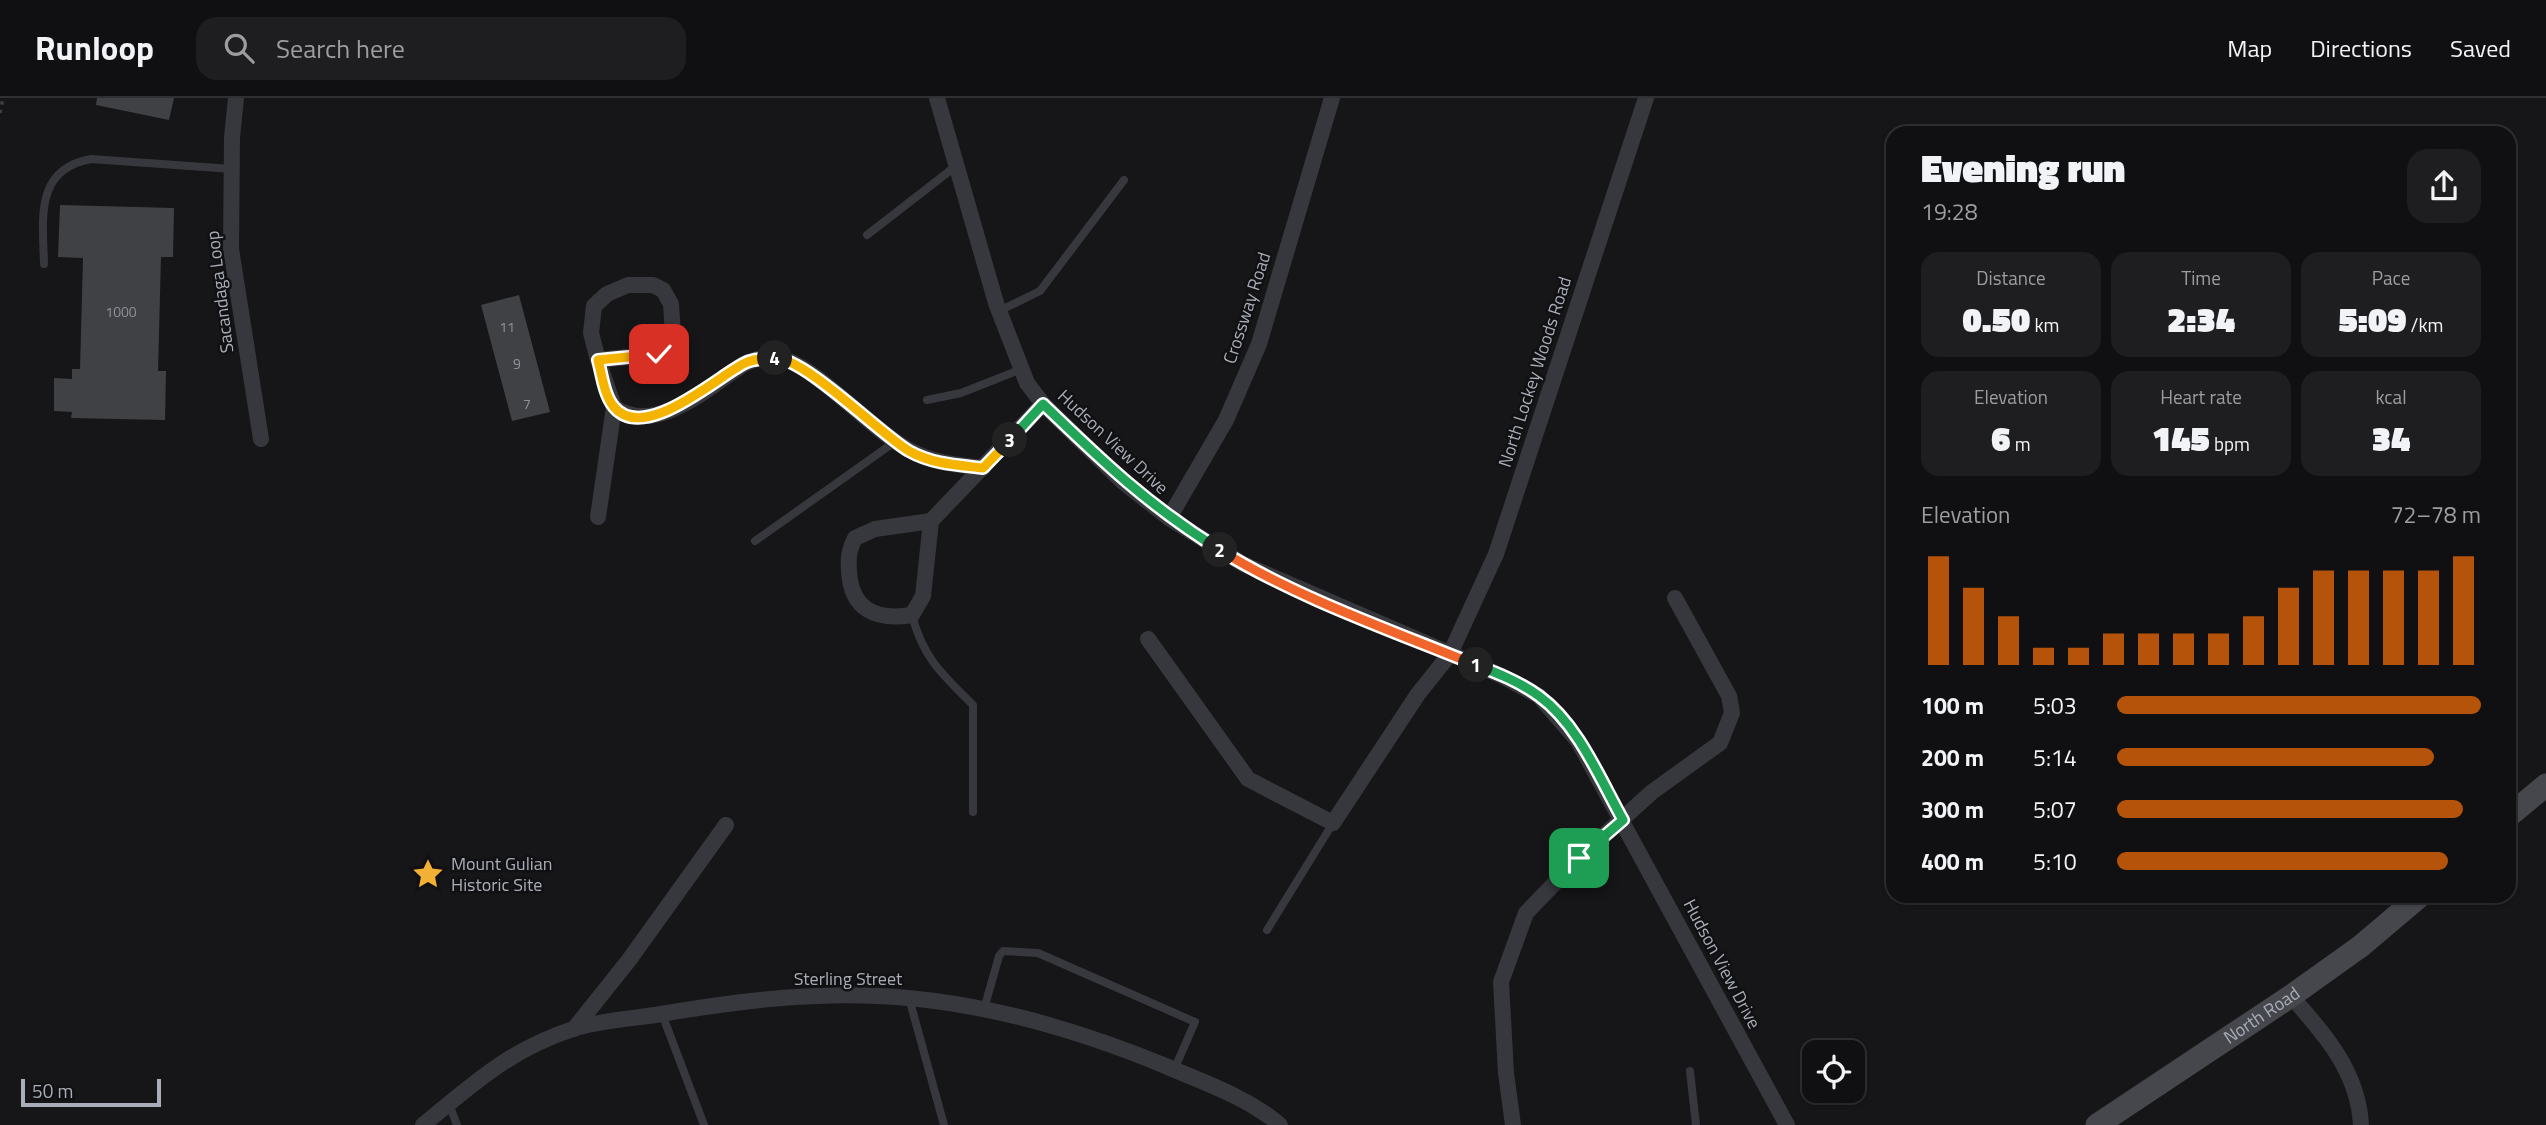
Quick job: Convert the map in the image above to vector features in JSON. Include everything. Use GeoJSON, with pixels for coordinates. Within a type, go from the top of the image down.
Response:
{"type":"FeatureCollection","features":[{"type":"Feature","properties":{"kind":"main road"},"geometry":{"type":"LineString","coordinates":[[2516,810],[2546,785]]}},
{"type":"Feature","properties":{"kind":"main road","name":"North Road"},"geometry":{"type":"LineString","coordinates":[[2097,1125],[2291,996],[2361,946],[2412,903]]}},
{"type":"Feature","properties":{"kind":"street","name":"Sacandaga Loop"},"geometry":{"type":"LineString","coordinates":[[236,98],[231,249],[261,439]]}},
{"type":"Feature","properties":{"kind":"street","name":"Hudson View Drive"},"geometry":{"type":"LineString","coordinates":[[937,98],[999,311],[1027,383],[1043,404],[1123,482],[1169,518],[1243,564],[1502,676],[1539,696],[1578,741],[1787,1125]]}},
{"type":"Feature","properties":{"kind":"street","name":"Crossway Road"},"geometry":{"type":"LineString","coordinates":[[1169,518],[1226,420],[1259,344],[1332,98]]}},
{"type":"Feature","properties":{"kind":"street","name":"North Lockey Woods Road"},"geometry":{"type":"LineString","coordinates":[[1333,823],[1418,694],[1450,654],[1496,554],[1646,98]]}},
{"type":"Feature","properties":{"kind":"street"},"geometry":{"type":"LineString","coordinates":[[598,360],[659,354],[669,344],[673,335],[671,304],[663,290],[653,285],[628,285],[598,299],[594,306],[591,333],[598,360],[614,407],[598,517]]}},
{"type":"Feature","properties":{"kind":"street"},"geometry":{"type":"LineString","coordinates":[[614,407],[634,416],[669,413],[744,363],[754,359],[780,358],[804,370],[896,441],[935,462],[983,468]]}},
{"type":"Feature","properties":{"kind":"street"},"geometry":{"type":"LineString","coordinates":[[931,521],[923,596],[912,615],[899,617],[878,614],[859,604],[850,587],[848,556],[856,538],[875,529],[931,521],[1043,404]]}},
{"type":"Feature","properties":{"kind":"street"},"geometry":{"type":"LineString","coordinates":[[1513,1125],[1506,1073],[1501,982],[1526,913],[1579,858],[1652,792],[1720,743],[1729,728],[1732,713],[1729,696],[1675,598]]}},
{"type":"Feature","properties":{"kind":"street"},"geometry":{"type":"LineString","coordinates":[[1148,639],[1248,779],[1333,823]]}},
{"type":"Feature","properties":{"kind":"street"},"geometry":{"type":"LineString","coordinates":[[574,1029],[629,960],[726,825]]}},
{"type":"Feature","properties":{"kind":"street","name":"Sterling Street"},"geometry":{"type":"LineString","coordinates":[[423,1125],[498,1063],[574,1029],[756,999],[854,995],[909,998],[984,1009],[1121,1048],[1216,1087],[1280,1125]]}},
{"type":"Feature","properties":{"kind":"street"},"geometry":{"type":"LineString","coordinates":[[2291,996],[2332,1044],[2351,1075],[2360,1107],[2361,1125]]}},
{"type":"Feature","properties":{"kind":"lane"},"geometry":{"type":"LineString","coordinates":[[44,264],[43,202],[58,174],[69,166],[91,159],[232,169]]}},
{"type":"Feature","properties":{"kind":"lane"},"geometry":{"type":"LineString","coordinates":[[867,235],[957,166]]}},
{"type":"Feature","properties":{"kind":"lane"},"geometry":{"type":"LineString","coordinates":[[999,311],[1040,291],[1124,180]]}},
{"type":"Feature","properties":{"kind":"lane"},"geometry":{"type":"LineString","coordinates":[[927,400],[961,393],[1022,369]]}},
{"type":"Feature","properties":{"kind":"lane"},"geometry":{"type":"LineString","coordinates":[[755,541],[896,441]]}},
{"type":"Feature","properties":{"kind":"lane"},"geometry":{"type":"LineString","coordinates":[[912,615],[919,644],[940,674],[973,705],[973,812]]}},
{"type":"Feature","properties":{"kind":"lane"},"geometry":{"type":"LineString","coordinates":[[1267,930],[1333,823]]}},
{"type":"Feature","properties":{"kind":"lane"},"geometry":{"type":"LineString","coordinates":[[984,1009],[999,956],[1003,951],[1038,953],[1195,1022],[1174,1069]]}},
{"type":"Feature","properties":{"kind":"lane"},"geometry":{"type":"LineString","coordinates":[[909,998],[944,1125]]}},
{"type":"Feature","properties":{"kind":"lane"},"geometry":{"type":"LineString","coordinates":[[662,1014],[704,1125]]}},
{"type":"Feature","properties":{"kind":"lane"},"geometry":{"type":"LineString","coordinates":[[1690,1071],[1696,1125]]}},
{"type":"Feature","properties":{"kind":"lane"},"geometry":{"type":"LineString","coordinates":[[449,1104],[457,1125]]}},
{"type":"Feature","properties":{"kind":"path"},"geometry":{"type":"LineString","coordinates":[[0,113],[3,98]]}},
{"type":"Feature","properties":{"kind":"building"},"geometry":{"type":"Polygon","coordinates":[[[97,98],[174,98],[169,120],[96,105],[97,98]]]}},
{"type":"Feature","properties":{"kind":"building"},"geometry":{"type":"Polygon","coordinates":[[[60,205],[174,208],[173,257],[161,257],[158,371],[166,371],[165,420],[71,418],[72,412],[54,411],[54,378],[72,379],[72,369],[80,369],[83,258],[58,257],[60,205]]]}},
{"type":"Feature","properties":{"kind":"building"},"geometry":{"type":"Polygon","coordinates":[[[519,295],[550,412],[512,421],[481,305],[519,295]]]}},
{"type":"Feature","properties":{"kind":"place","name":"Mount Gulian Historic Site"},"geometry":{"type":"Point","coordinates":[428,874]}},
{"type":"Feature","properties":{"kind":"route"},"geometry":{"type":"LineString","coordinates":[[659,354],[598,360],[608,396],[614,407],[623,414],[634,416],[669,413],[744,363],[754,359],[780,358],[804,370],[908,450],[935,462],[983,468],[1043,404],[1123,482],[1169,518],[1243,564],[1502,676],[1539,696],[1554,710],[1578,741],[1623,820],[1579,858]]}}]}
